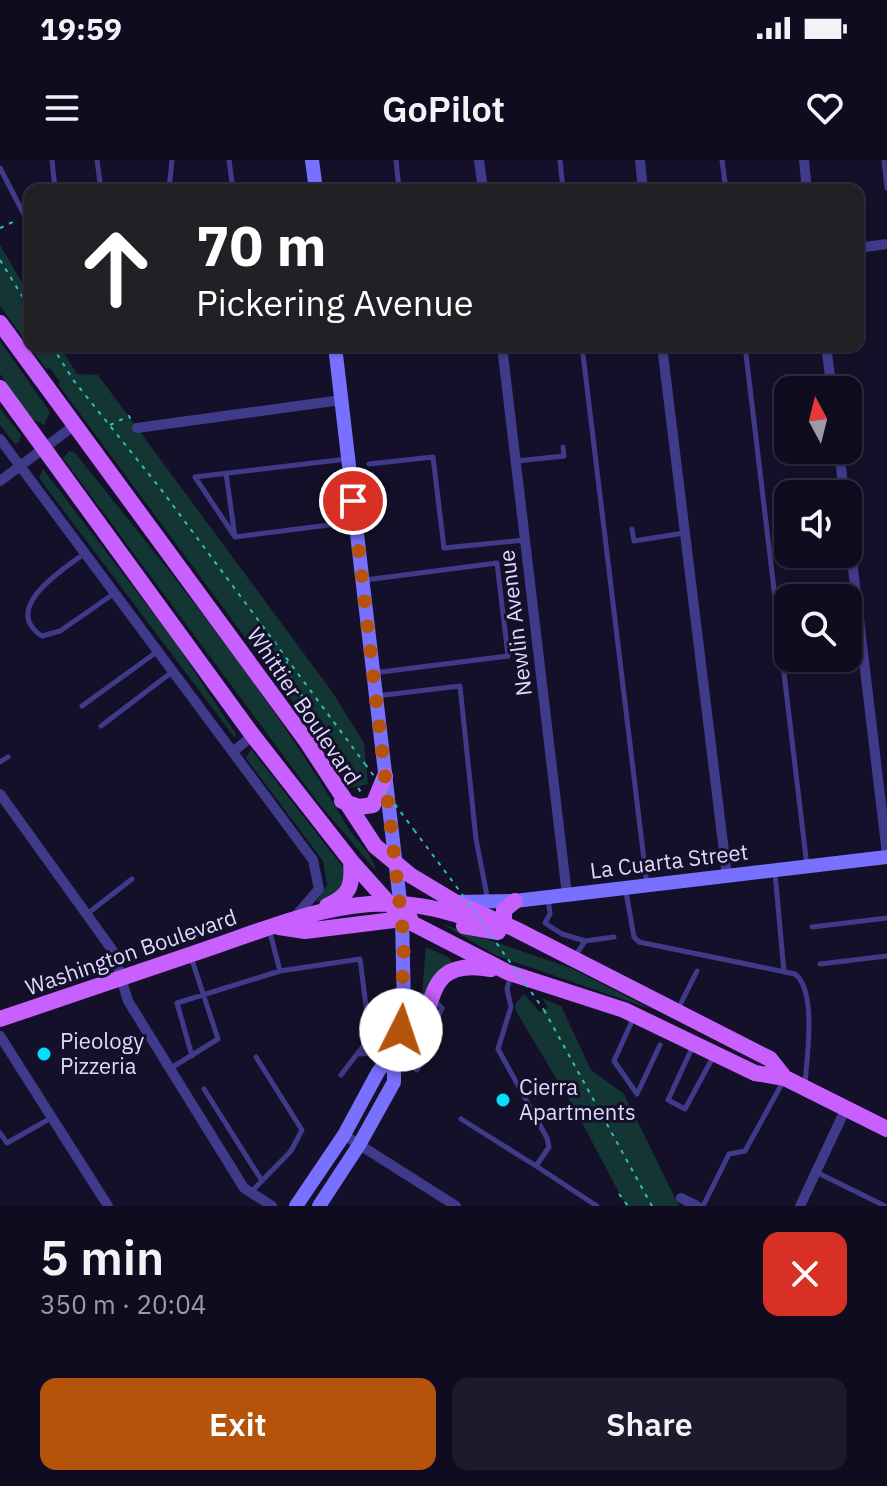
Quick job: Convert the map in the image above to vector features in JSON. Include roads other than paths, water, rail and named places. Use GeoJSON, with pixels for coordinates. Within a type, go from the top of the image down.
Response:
{"type":"FeatureCollection","features":[{"type":"Feature","properties":{"kind":"main road","name":"Whittier Boulevard"},"geometry":{"type":"LineString","coordinates":[[0,323],[307,742],[342,801],[375,846],[395,864],[456,894],[501,928],[523,935],[770,1059],[785,1078]]}},
{"type":"Feature","properties":{"kind":"main road","name":"Whittier Boulevard"},"geometry":{"type":"LineString","coordinates":[[0,388],[253,735],[351,861],[397,908],[509,972],[635,1015],[663,1039],[695,1042],[755,1073],[785,1078],[887,1129]]}},
{"type":"Feature","properties":{"kind":"main road"},"geometry":{"type":"LineString","coordinates":[[342,801],[362,807],[373,805],[385,776]]}},
{"type":"Feature","properties":{"kind":"main road"},"geometry":{"type":"LineString","coordinates":[[319,910],[343,899],[350,890],[351,861]]}},
{"type":"Feature","properties":{"kind":"main road"},"geometry":{"type":"LineString","coordinates":[[397,908],[484,932],[501,928],[504,910],[515,901]]}},
{"type":"Feature","properties":{"kind":"main road","name":"Washington Boulevard"},"geometry":{"type":"LineString","coordinates":[[0,1019],[319,910],[397,908]]}},
{"type":"Feature","properties":{"kind":"main road","name":"Washington Boulevard"},"geometry":{"type":"LineString","coordinates":[[279,925],[305,931],[397,908]]}},
{"type":"Feature","properties":{"kind":"main road"},"geometry":{"type":"LineString","coordinates":[[394,1052],[411,1041],[441,980],[469,967],[509,972]]}},
{"type":"Feature","properties":{"kind":"street"},"geometry":{"type":"LineString","coordinates":[[312,160],[315,184]]}},
{"type":"Feature","properties":{"kind":"street"},"geometry":{"type":"LineString","coordinates":[[479,160],[482,184]]}},
{"type":"Feature","properties":{"kind":"street"},"geometry":{"type":"LineString","coordinates":[[640,160],[642,184]]}},
{"type":"Feature","properties":{"kind":"street"},"geometry":{"type":"LineString","coordinates":[[804,160],[806,184]]}},
{"type":"Feature","properties":{"kind":"street"},"geometry":{"type":"LineString","coordinates":[[864,247],[887,244]]}},
{"type":"Feature","properties":{"kind":"street"},"geometry":{"type":"LineString","coordinates":[[319,1206],[359,1145],[394,1082],[394,1052],[404,1007],[395,864],[336,352]]}},
{"type":"Feature","properties":{"kind":"street","name":"Newlin Avenue"},"geometry":{"type":"LineString","coordinates":[[503,352],[567,895]]}},
{"type":"Feature","properties":{"kind":"street"},"geometry":{"type":"LineString","coordinates":[[663,352],[727,876]]}},
{"type":"Feature","properties":{"kind":"street"},"geometry":{"type":"LineString","coordinates":[[827,352],[830,376]]}},
{"type":"Feature","properties":{"kind":"street"},"geometry":{"type":"LineString","coordinates":[[137,428],[341,400]]}},
{"type":"Feature","properties":{"kind":"street"},"geometry":{"type":"LineString","coordinates":[[0,481],[75,425]]}},
{"type":"Feature","properties":{"kind":"street"},"geometry":{"type":"LineString","coordinates":[[0,439],[318,871],[319,889],[279,925]]}},
{"type":"Feature","properties":{"kind":"street"},"geometry":{"type":"LineString","coordinates":[[853,568],[887,855]]}},
{"type":"Feature","properties":{"kind":"street"},"geometry":{"type":"LineString","coordinates":[[233,752],[253,735]]}},
{"type":"Feature","properties":{"kind":"street"},"geometry":{"type":"LineString","coordinates":[[0,795],[113,951],[128,1001],[250,1193],[272,1206]]}},
{"type":"Feature","properties":{"kind":"street","name":"La Cuarta Street"},"geometry":{"type":"LineString","coordinates":[[456,894],[489,902],[515,901],[887,855]]}},
{"type":"Feature","properties":{"kind":"street"},"geometry":{"type":"LineString","coordinates":[[0,1036],[108,1206]]}},
{"type":"Feature","properties":{"kind":"street"},"geometry":{"type":"LineString","coordinates":[[296,1206],[394,1052]]}},
{"type":"Feature","properties":{"kind":"street"},"geometry":{"type":"LineString","coordinates":[[800,1206],[846,1108]]}},
{"type":"Feature","properties":{"kind":"street"},"geometry":{"type":"LineString","coordinates":[[344,1135],[456,1206]]}},
{"type":"Feature","properties":{"kind":"street"},"geometry":{"type":"LineString","coordinates":[[681,1198],[700,1206]]}},
{"type":"Feature","properties":{"kind":"lane"},"geometry":{"type":"LineString","coordinates":[[52,160],[54,184]]}},
{"type":"Feature","properties":{"kind":"lane"},"geometry":{"type":"LineString","coordinates":[[97,160],[100,184]]}},
{"type":"Feature","properties":{"kind":"lane"},"geometry":{"type":"LineString","coordinates":[[170,184],[172,160]]}},
{"type":"Feature","properties":{"kind":"lane"},"geometry":{"type":"LineString","coordinates":[[229,160],[232,184]]}},
{"type":"Feature","properties":{"kind":"lane"},"geometry":{"type":"LineString","coordinates":[[396,160],[398,184]]}},
{"type":"Feature","properties":{"kind":"lane"},"geometry":{"type":"LineString","coordinates":[[560,160],[562,184]]}},
{"type":"Feature","properties":{"kind":"lane"},"geometry":{"type":"LineString","coordinates":[[722,160],[725,184]]}},
{"type":"Feature","properties":{"kind":"lane"},"geometry":{"type":"LineString","coordinates":[[884,160],[887,188]]}},
{"type":"Feature","properties":{"kind":"lane"},"geometry":{"type":"LineString","coordinates":[[0,168],[24,216]]}},
{"type":"Feature","properties":{"kind":"lane"},"geometry":{"type":"LineString","coordinates":[[583,352],[647,886]]}},
{"type":"Feature","properties":{"kind":"lane"},"geometry":{"type":"LineString","coordinates":[[746,352],[807,867]]}},
{"type":"Feature","properties":{"kind":"lane"},"geometry":{"type":"LineString","coordinates":[[516,461],[564,456],[563,447]]}},
{"type":"Feature","properties":{"kind":"lane"},"geometry":{"type":"LineString","coordinates":[[369,464],[433,457],[444,548],[525,540]]}},
{"type":"Feature","properties":{"kind":"lane"},"geometry":{"type":"LineString","coordinates":[[235,537],[195,477],[348,458]]}},
{"type":"Feature","properties":{"kind":"lane"},"geometry":{"type":"LineString","coordinates":[[226,473],[235,537]]}},
{"type":"Feature","properties":{"kind":"lane"},"geometry":{"type":"LineString","coordinates":[[235,537],[356,522]]}},
{"type":"Feature","properties":{"kind":"lane"},"geometry":{"type":"LineString","coordinates":[[632,529],[634,541],[685,533]]}},
{"type":"Feature","properties":{"kind":"lane"},"geometry":{"type":"LineString","coordinates":[[85,553],[41,586],[29,604],[29,619],[35,631],[42,636],[60,631],[115,593]]}},
{"type":"Feature","properties":{"kind":"lane"},"geometry":{"type":"LineString","coordinates":[[363,580],[497,563],[508,656],[372,673]]}},
{"type":"Feature","properties":{"kind":"lane"},"geometry":{"type":"LineString","coordinates":[[82,706],[158,651]]}},
{"type":"Feature","properties":{"kind":"lane"},"geometry":{"type":"LineString","coordinates":[[101,726],[173,671]]}},
{"type":"Feature","properties":{"kind":"lane"},"geometry":{"type":"LineString","coordinates":[[375,696],[460,686],[476,839],[489,902]]}},
{"type":"Feature","properties":{"kind":"lane"},"geometry":{"type":"LineString","coordinates":[[0,762],[8,757]]}},
{"type":"Feature","properties":{"kind":"lane"},"geometry":{"type":"LineString","coordinates":[[775,871],[784,972]]}},
{"type":"Feature","properties":{"kind":"lane"},"geometry":{"type":"LineString","coordinates":[[86,914],[132,879]]}},
{"type":"Feature","properties":{"kind":"lane"},"geometry":{"type":"LineString","coordinates":[[626,888],[634,937],[639,942],[795,974],[806,987],[805,1088]]}},
{"type":"Feature","properties":{"kind":"lane"},"geometry":{"type":"LineString","coordinates":[[548,897],[550,914],[545,923],[562,934],[585,941],[614,937]]}},
{"type":"Feature","properties":{"kind":"lane"},"geometry":{"type":"LineString","coordinates":[[812,927],[887,918]]}},
{"type":"Feature","properties":{"kind":"lane"},"geometry":{"type":"LineString","coordinates":[[279,925],[280,971]]}},
{"type":"Feature","properties":{"kind":"lane"},"geometry":{"type":"LineString","coordinates":[[572,960],[585,941]]}},
{"type":"Feature","properties":{"kind":"lane"},"geometry":{"type":"LineString","coordinates":[[170,1068],[218,1039],[191,955]]}},
{"type":"Feature","properties":{"kind":"lane"},"geometry":{"type":"LineString","coordinates":[[820,964],[887,956]]}},
{"type":"Feature","properties":{"kind":"lane"},"geometry":{"type":"LineString","coordinates":[[192,1056],[177,1003],[280,971],[360,959],[370,1037],[341,1075]]}},
{"type":"Feature","properties":{"kind":"lane"},"geometry":{"type":"LineString","coordinates":[[677,1012],[697,971]]}},
{"type":"Feature","properties":{"kind":"lane"},"geometry":{"type":"LineString","coordinates":[[509,972],[507,989],[511,1007],[498,1049],[547,1138],[549,1147],[536,1166]]}},
{"type":"Feature","properties":{"kind":"lane"},"geometry":{"type":"LineString","coordinates":[[358,1054],[394,1052],[417,1070],[442,1008],[430,997]]}},
{"type":"Feature","properties":{"kind":"lane"},"geometry":{"type":"LineString","coordinates":[[635,1015],[614,1061],[637,1094],[663,1039]]}},
{"type":"Feature","properties":{"kind":"lane"},"geometry":{"type":"LineString","coordinates":[[695,1042],[668,1100],[676,1105],[685,1109],[715,1052]]}},
{"type":"Feature","properties":{"kind":"lane"},"geometry":{"type":"LineString","coordinates":[[250,1193],[291,1151],[302,1130],[256,1057]]}},
{"type":"Feature","properties":{"kind":"lane"},"geometry":{"type":"LineString","coordinates":[[700,1206],[729,1154],[745,1151],[785,1078]]}},
{"type":"Feature","properties":{"kind":"lane"},"geometry":{"type":"LineString","coordinates":[[204,1089],[262,1181]]}},
{"type":"Feature","properties":{"kind":"lane"},"geometry":{"type":"LineString","coordinates":[[0,1133],[7,1143],[52,1117]]}},
{"type":"Feature","properties":{"kind":"lane"},"geometry":{"type":"LineString","coordinates":[[461,1119],[597,1206]]}},
{"type":"Feature","properties":{"kind":"lane"},"geometry":{"type":"LineString","coordinates":[[816,1172],[885,1206]]}},
{"type":"Feature","properties":{"kind":"place","name":"Pieology Pizzeria"},"geometry":{"type":"Point","coordinates":[44,1054]}},
{"type":"Feature","properties":{"kind":"place","name":"Cierra Apartments"},"geometry":{"type":"Point","coordinates":[503,1100]}}]}
